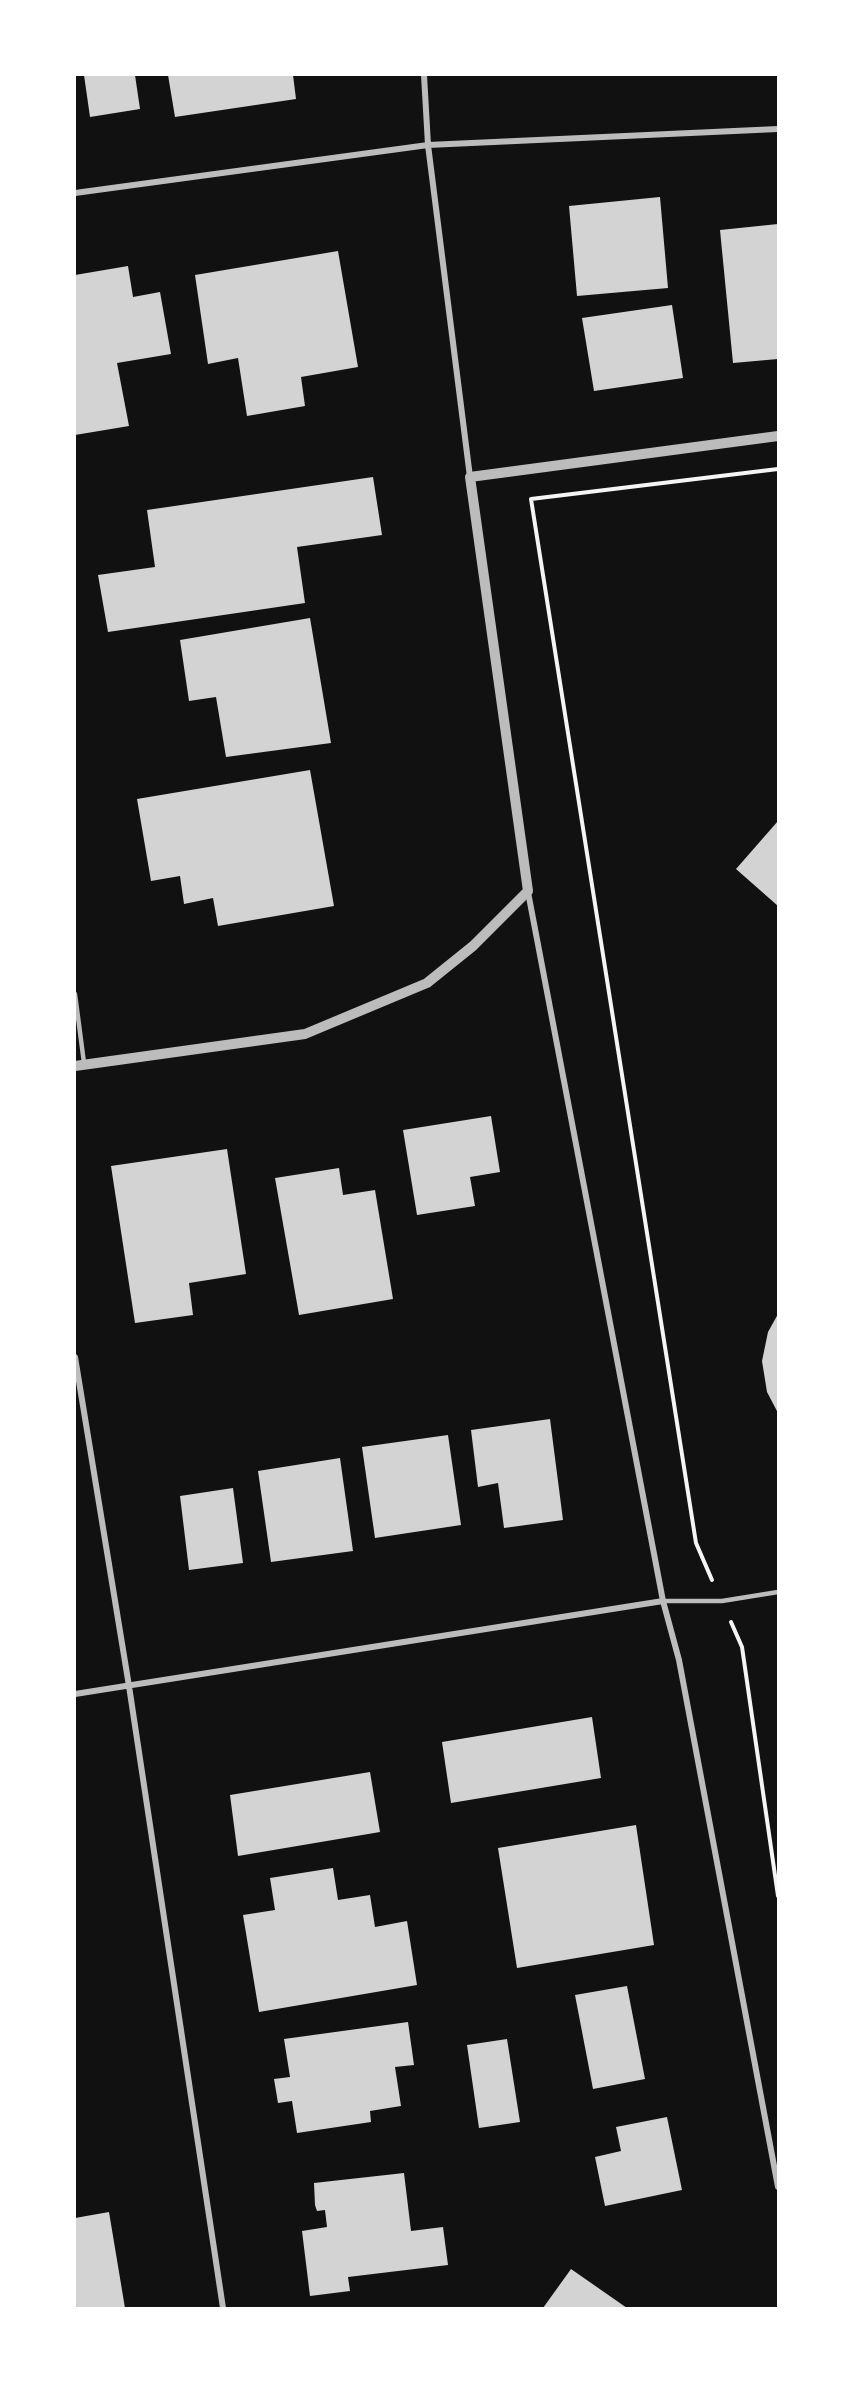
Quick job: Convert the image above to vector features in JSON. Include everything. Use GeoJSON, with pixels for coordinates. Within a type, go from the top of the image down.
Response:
{"type":"FeatureCollection","features":[{"type":"Feature","properties":{"kind":"street"},"geometry":{"type":"LineString","coordinates":[[424,75],[428,145],[470,477],[528,891],[663,1601],[679,1659],[778,2187]]}},
{"type":"Feature","properties":{"kind":"street"},"geometry":{"type":"LineString","coordinates":[[75,193],[428,145],[778,129]]}},
{"type":"Feature","properties":{"kind":"street"},"geometry":{"type":"LineString","coordinates":[[470,477],[778,436]]}},
{"type":"Feature","properties":{"kind":"street"},"geometry":{"type":"LineString","coordinates":[[80,1066],[305,1034],[375,1007],[427,983],[473,946],[528,891]]}},
{"type":"Feature","properties":{"kind":"street"},"geometry":{"type":"LineString","coordinates":[[75,1358],[129,1686],[223,2308]]}},
{"type":"Feature","properties":{"kind":"street"},"geometry":{"type":"LineString","coordinates":[[75,1694],[663,1601]]}},
{"type":"Feature","properties":{"kind":"lane"},"geometry":{"type":"LineString","coordinates":[[75,994],[80,1066]]}},
{"type":"Feature","properties":{"kind":"lane"},"geometry":{"type":"LineString","coordinates":[[663,1601],[722,1601],[778,1593]]}},
{"type":"Feature","properties":{"kind":"path"},"geometry":{"type":"LineString","coordinates":[[778,469],[531,500],[696,1543],[742,1647],[778,1896]]}},
{"type":"Feature","properties":{"kind":"building"},"geometry":{"type":"Polygon","coordinates":[[[84,75],[135,75],[140,109],[90,117],[84,75]]]}},
{"type":"Feature","properties":{"kind":"building"},"geometry":{"type":"Polygon","coordinates":[[[168,75],[293,75],[296,99],[175,117],[168,75]]]}},
{"type":"Feature","properties":{"kind":"building"},"geometry":{"type":"Polygon","coordinates":[[[660,197],[668,288],[577,296],[569,206],[660,197]]]}},
{"type":"Feature","properties":{"kind":"building"},"geometry":{"type":"Polygon","coordinates":[[[778,224],[778,359],[733,363],[720,230],[778,224]]]}},
{"type":"Feature","properties":{"kind":"building"},"geometry":{"type":"Polygon","coordinates":[[[338,251],[358,367],[301,377],[305,406],[247,416],[238,358],[208,364],[195,275],[338,251]]]}},
{"type":"Feature","properties":{"kind":"building"},"geometry":{"type":"Polygon","coordinates":[[[128,266],[133,297],[160,292],[171,354],[117,363],[129,426],[75,435],[75,275],[128,266]]]}},
{"type":"Feature","properties":{"kind":"building"},"geometry":{"type":"Polygon","coordinates":[[[672,305],[683,378],[594,391],[582,318],[672,305]]]}},
{"type":"Feature","properties":{"kind":"building"},"geometry":{"type":"Polygon","coordinates":[[[373,477],[382,535],[297,547],[305,603],[108,632],[98,575],[155,567],[147,510],[373,477]]]}},
{"type":"Feature","properties":{"kind":"building"},"geometry":{"type":"Polygon","coordinates":[[[310,618],[331,743],[226,757],[216,697],[189,701],[180,640],[310,618]]]}},
{"type":"Feature","properties":{"kind":"building"},"geometry":{"type":"Polygon","coordinates":[[[310,770],[334,906],[218,926],[213,898],[184,904],[180,876],[151,881],[137,799],[310,770]]]}},
{"type":"Feature","properties":{"kind":"building"},"geometry":{"type":"Polygon","coordinates":[[[778,821],[778,906],[736,869],[778,821]]]}},
{"type":"Feature","properties":{"kind":"building"},"geometry":{"type":"Polygon","coordinates":[[[491,1116],[500,1172],[470,1177],[475,1206],[417,1215],[403,1130],[491,1116]]]}},
{"type":"Feature","properties":{"kind":"building"},"geometry":{"type":"Polygon","coordinates":[[[227,1149],[246,1274],[189,1283],[193,1315],[135,1323],[111,1166],[227,1149]]]}},
{"type":"Feature","properties":{"kind":"building"},"geometry":{"type":"Polygon","coordinates":[[[339,1168],[343,1195],[375,1190],[393,1299],[299,1315],[275,1178],[339,1168]]]}},
{"type":"Feature","properties":{"kind":"building"},"geometry":{"type":"Polygon","coordinates":[[[778,1314],[778,1413],[767,1392],[762,1361],[768,1332],[778,1314]]]}},
{"type":"Feature","properties":{"kind":"building"},"geometry":{"type":"Polygon","coordinates":[[[550,1419],[563,1520],[504,1528],[498,1483],[478,1487],[471,1430],[550,1419]]]}},
{"type":"Feature","properties":{"kind":"building"},"geometry":{"type":"Polygon","coordinates":[[[448,1435],[461,1525],[375,1538],[362,1447],[448,1435]]]}},
{"type":"Feature","properties":{"kind":"building"},"geometry":{"type":"Polygon","coordinates":[[[340,1458],[353,1551],[271,1562],[258,1471],[340,1458]]]}},
{"type":"Feature","properties":{"kind":"building"},"geometry":{"type":"Polygon","coordinates":[[[233,1488],[243,1563],[189,1570],[180,1496],[233,1488]]]}},
{"type":"Feature","properties":{"kind":"building"},"geometry":{"type":"Polygon","coordinates":[[[592,1717],[601,1778],[451,1803],[442,1742],[592,1717]]]}},
{"type":"Feature","properties":{"kind":"building"},"geometry":{"type":"Polygon","coordinates":[[[370,1772],[380,1832],[238,1856],[230,1795],[370,1772]]]}},
{"type":"Feature","properties":{"kind":"building"},"geometry":{"type":"Polygon","coordinates":[[[636,1825],[654,1945],[517,1968],[498,1848],[636,1825]]]}},
{"type":"Feature","properties":{"kind":"building"},"geometry":{"type":"Polygon","coordinates":[[[333,1868],[338,1900],[370,1895],[375,1927],[407,1921],[417,1985],[259,2012],[243,1915],[275,1910],[270,1878],[333,1868]]]}},
{"type":"Feature","properties":{"kind":"building"},"geometry":{"type":"Polygon","coordinates":[[[627,1986],[645,2079],[593,2089],[575,1995],[627,1986]]]}},
{"type":"Feature","properties":{"kind":"building"},"geometry":{"type":"Polygon","coordinates":[[[408,2022],[414,2065],[395,2067],[401,2106],[370,2111],[371,2122],[297,2133],[292,2101],[278,2103],[274,2079],[290,2077],[284,2039],[408,2022]]]}},
{"type":"Feature","properties":{"kind":"building"},"geometry":{"type":"Polygon","coordinates":[[[507,2039],[520,2122],[479,2128],[467,2045],[507,2039]]]}},
{"type":"Feature","properties":{"kind":"building"},"geometry":{"type":"Polygon","coordinates":[[[667,2117],[682,2190],[605,2206],[595,2157],[621,2151],[616,2127],[667,2117]]]}},
{"type":"Feature","properties":{"kind":"building"},"geometry":{"type":"Polygon","coordinates":[[[404,2173],[411,2231],[443,2227],[448,2265],[348,2277],[350,2291],[310,2296],[302,2231],[327,2227],[325,2210],[317,2211],[315,2205],[314,2183],[404,2173]]]}},
{"type":"Feature","properties":{"kind":"building"},"geometry":{"type":"Polygon","coordinates":[[[109,2212],[125,2308],[75,2308],[75,2218],[109,2212]]]}},
{"type":"Feature","properties":{"kind":"building"},"geometry":{"type":"Polygon","coordinates":[[[571,2269],[627,2308],[543,2308],[571,2269]]]}}]}
